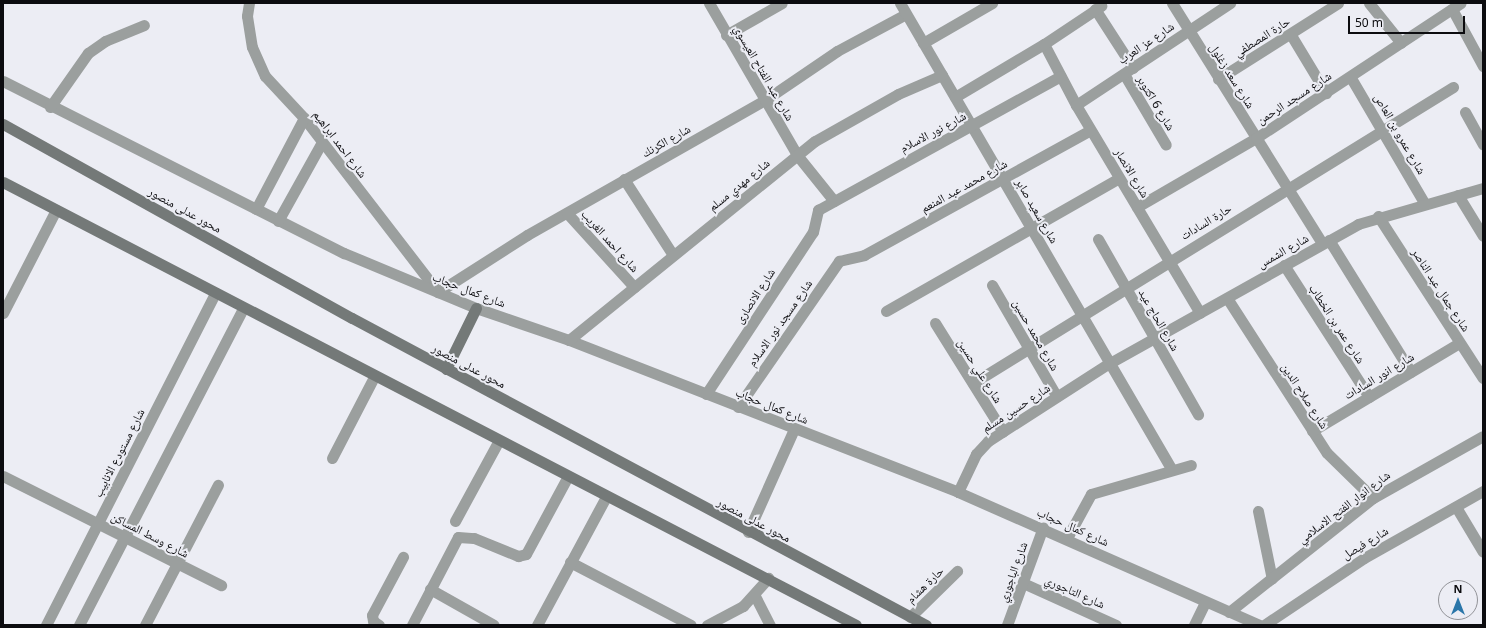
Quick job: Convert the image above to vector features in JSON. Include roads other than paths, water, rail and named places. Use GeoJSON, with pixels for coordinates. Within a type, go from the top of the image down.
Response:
{"type":"FeatureCollection","features":[{"type":"Feature","properties":{"kind":"main road","name":"محور عدلى منصور"},"geometry":{"type":"LineString","coordinates":[[3,124],[446,369],[748,532],[926,625]]}},
{"type":"Feature","properties":{"kind":"main road"},"geometry":{"type":"LineString","coordinates":[[3,182],[567,478],[768,578],[856,625]]}},
{"type":"Feature","properties":{"kind":"main road"},"geometry":{"type":"LineString","coordinates":[[446,369],[476,308]]}},
{"type":"Feature","properties":{"kind":"street","name":"شارع احمد ابراهيم"},"geometry":{"type":"LineString","coordinates":[[250,3],[247,16],[252,47],[265,76],[304,118],[438,292]]}},
{"type":"Feature","properties":{"kind":"street","name":"شارع عبد الفتاح العيسوي"},"geometry":{"type":"LineString","coordinates":[[709,3],[726,35],[797,155],[834,201]]}},
{"type":"Feature","properties":{"kind":"street"},"geometry":{"type":"LineString","coordinates":[[726,35],[782,3]]}},
{"type":"Feature","properties":{"kind":"street","name":"شارع سعيد صابر"},"geometry":{"type":"LineString","coordinates":[[900,3],[1033,229],[1108,364],[1172,470]]}},
{"type":"Feature","properties":{"kind":"street"},"geometry":{"type":"LineString","coordinates":[[923,43],[992,3]]}},
{"type":"Feature","properties":{"kind":"street","name":"شارع سعد زغلول"},"geometry":{"type":"LineString","coordinates":[[1172,3],[1288,189],[1326,242],[1411,372]]}},
{"type":"Feature","properties":{"kind":"street","name":"شارع عز العرب"},"geometry":{"type":"LineString","coordinates":[[1076,105],[1230,3]]}},
{"type":"Feature","properties":{"kind":"street","name":"حارة المصطفي"},"geometry":{"type":"LineString","coordinates":[[1218,79],[1291,35],[1338,3]]}},
{"type":"Feature","properties":{"kind":"street"},"geometry":{"type":"LineString","coordinates":[[1368,3],[1401,43]]}},
{"type":"Feature","properties":{"kind":"street"},"geometry":{"type":"LineString","coordinates":[[1457,6],[1483,66]]}},
{"type":"Feature","properties":{"kind":"street","name":"شارع مسجد الرحمن"},"geometry":{"type":"LineString","coordinates":[[1137,207],[1256,138],[1351,78],[1457,6]]}},
{"type":"Feature","properties":{"kind":"street"},"geometry":{"type":"LineString","coordinates":[[955,96],[1044,44],[1098,7],[1133,68]]}},
{"type":"Feature","properties":{"kind":"street","name":"شارع الكرنك"},"geometry":{"type":"LineString","coordinates":[[438,292],[624,179],[765,100],[837,51],[906,14]]}},
{"type":"Feature","properties":{"kind":"street"},"geometry":{"type":"LineString","coordinates":[[50,107],[88,53],[105,41],[144,25]]}},
{"type":"Feature","properties":{"kind":"street"},"geometry":{"type":"LineString","coordinates":[[1291,35],[1326,93]]}},
{"type":"Feature","properties":{"kind":"street","name":"شارع الانصار"},"geometry":{"type":"LineString","coordinates":[[1044,44],[1090,130],[1200,313]]}},
{"type":"Feature","properties":{"kind":"street","name":"شارع 6 اكتوبر"},"geometry":{"type":"LineString","coordinates":[[1124,74],[1166,145]]}},
{"type":"Feature","properties":{"kind":"street","name":"شارع مهدي مسلم"},"geometry":{"type":"LineString","coordinates":[[569,340],[797,155],[856,116],[942,75]]}},
{"type":"Feature","properties":{"kind":"street","name":"شارع نور الاسلام"},"geometry":{"type":"LineString","coordinates":[[818,210],[973,126],[1061,76]]}},
{"type":"Feature","properties":{"kind":"street","name":"شارع عمرو بن العاص"},"geometry":{"type":"LineString","coordinates":[[1351,78],[1385,131],[1425,204]]}},
{"type":"Feature","properties":{"kind":"street","name":"شارع كمال حجاب"},"geometry":{"type":"LineString","coordinates":[[3,81],[50,107],[278,221],[438,292],[476,308],[569,340],[958,492],[1043,527],[1253,623]]}},
{"type":"Feature","properties":{"kind":"street","name":"حارة السادات"},"geometry":{"type":"LineString","coordinates":[[973,383],[1125,286],[1385,131],[1454,87]]}},
{"type":"Feature","properties":{"kind":"street"},"geometry":{"type":"LineString","coordinates":[[1465,112],[1483,144]]}},
{"type":"Feature","properties":{"kind":"street"},"geometry":{"type":"LineString","coordinates":[[256,210],[304,118]]}},
{"type":"Feature","properties":{"kind":"street","name":"شارع محمد عبد المنعم"},"geometry":{"type":"LineString","coordinates":[[847,258],[864,255],[1004,179],[1090,130]]}},
{"type":"Feature","properties":{"kind":"street"},"geometry":{"type":"LineString","coordinates":[[278,221],[322,142]]}},
{"type":"Feature","properties":{"kind":"street"},"geometry":{"type":"LineString","coordinates":[[886,311],[1033,229],[1119,178]]}},
{"type":"Feature","properties":{"kind":"street"},"geometry":{"type":"LineString","coordinates":[[624,179],[673,255]]}},
{"type":"Feature","properties":{"kind":"street","name":"شارع الشمس"},"geometry":{"type":"LineString","coordinates":[[1108,364],[1326,242],[1378,216],[1483,188]]}},
{"type":"Feature","properties":{"kind":"street"},"geometry":{"type":"LineString","coordinates":[[1458,195],[1483,236]]}},
{"type":"Feature","properties":{"kind":"street"},"geometry":{"type":"LineString","coordinates":[[3,313],[56,210]]}},
{"type":"Feature","properties":{"kind":"street","name":"شارع الانصارى"},"geometry":{"type":"LineString","coordinates":[[706,394],[813,232],[814,214],[818,210]]}},
{"type":"Feature","properties":{"kind":"street","name":"شارع احمد الغريب"},"geometry":{"type":"LineString","coordinates":[[567,213],[634,287]]}},
{"type":"Feature","properties":{"kind":"street","name":"شارع جمال عبد الناصر"},"geometry":{"type":"LineString","coordinates":[[1378,216],[1483,378]]}},
{"type":"Feature","properties":{"kind":"street","name":"شارع الحاج عيد"},"geometry":{"type":"LineString","coordinates":[[1098,239],[1198,414]]}},
{"type":"Feature","properties":{"kind":"street","name":"شارع مسجد نور الاسلام"},"geometry":{"type":"LineString","coordinates":[[738,407],[836,264],[847,258]]}},
{"type":"Feature","properties":{"kind":"street","name":"شارع عمر بن الخطاب"},"geometry":{"type":"LineString","coordinates":[[1284,266],[1369,397]]}},
{"type":"Feature","properties":{"kind":"street","name":"شارع محمد حسين"},"geometry":{"type":"LineString","coordinates":[[992,285],[1057,397]]}},
{"type":"Feature","properties":{"kind":"street","name":"شارع مستودع الانابيب"},"geometry":{"type":"LineString","coordinates":[[46,625],[215,293]]}},
{"type":"Feature","properties":{"kind":"street","name":"شارع صلاح الدين"},"geometry":{"type":"LineString","coordinates":[[1227,298],[1312,430],[1341,470],[1373,498]]}},
{"type":"Feature","properties":{"kind":"street"},"geometry":{"type":"LineString","coordinates":[[79,625],[243,308]]}},
{"type":"Feature","properties":{"kind":"street","name":"شارع علي حسين"},"geometry":{"type":"LineString","coordinates":[[936,323],[1003,432]]}},
{"type":"Feature","properties":{"kind":"street","name":"شارع انور السادات"},"geometry":{"type":"LineString","coordinates":[[1312,430],[1459,343]]}},
{"type":"Feature","properties":{"kind":"street","name":"شارع حسين مسلم"},"geometry":{"type":"LineString","coordinates":[[958,492],[976,454],[1003,432],[1108,364]]}},
{"type":"Feature","properties":{"kind":"street"},"geometry":{"type":"LineString","coordinates":[[332,458],[374,377]]}},
{"type":"Feature","properties":{"kind":"street"},"geometry":{"type":"LineString","coordinates":[[748,532],[794,429]]}},
{"type":"Feature","properties":{"kind":"street","name":"شارع انوار الفتح الاسلامي"},"geometry":{"type":"LineString","coordinates":[[1229,612],[1373,498],[1483,436]]}},
{"type":"Feature","properties":{"kind":"street"},"geometry":{"type":"LineString","coordinates":[[455,521],[498,442]]}},
{"type":"Feature","properties":{"kind":"street"},"geometry":{"type":"LineString","coordinates":[[1067,538],[1091,494],[1191,465]]}},
{"type":"Feature","properties":{"kind":"street","name":"شارع وسط المساكن"},"geometry":{"type":"LineString","coordinates":[[3,476],[221,585]]}},
{"type":"Feature","properties":{"kind":"street"},"geometry":{"type":"LineString","coordinates":[[412,625],[458,537],[474,538],[518,556],[526,554],[567,478]]}},
{"type":"Feature","properties":{"kind":"street"},"geometry":{"type":"LineString","coordinates":[[145,625],[218,485]]}},
{"type":"Feature","properties":{"kind":"street","name":"شارع فيصل"},"geometry":{"type":"LineString","coordinates":[[1253,623],[1483,491]]}},
{"type":"Feature","properties":{"kind":"street"},"geometry":{"type":"LineString","coordinates":[[536,625],[606,497]]}},
{"type":"Feature","properties":{"kind":"street"},"geometry":{"type":"LineString","coordinates":[[1456,507],[1483,552]]}},
{"type":"Feature","properties":{"kind":"street"},"geometry":{"type":"LineString","coordinates":[[1258,511],[1272,579]]}},
{"type":"Feature","properties":{"kind":"street","name":"شارع الباجوري"},"geometry":{"type":"LineString","coordinates":[[1007,625],[1043,527]]}},
{"type":"Feature","properties":{"kind":"street"},"geometry":{"type":"LineString","coordinates":[[379,625],[373,621],[372,615],[403,557]]}},
{"type":"Feature","properties":{"kind":"street"},"geometry":{"type":"LineString","coordinates":[[570,562],[691,625]]}},
{"type":"Feature","properties":{"kind":"street","name":"حارة هشام"},"geometry":{"type":"LineString","coordinates":[[910,617],[957,572]]}},
{"type":"Feature","properties":{"kind":"street"},"geometry":{"type":"LineString","coordinates":[[708,625],[755,596],[768,578]]}},
{"type":"Feature","properties":{"kind":"street","name":"شارع التاجوري"},"geometry":{"type":"LineString","coordinates":[[1023,583],[1116,625]]}},
{"type":"Feature","properties":{"kind":"street"},"geometry":{"type":"LineString","coordinates":[[430,589],[494,625]]}},
{"type":"Feature","properties":{"kind":"street"},"geometry":{"type":"LineString","coordinates":[[755,596],[770,625]]}},
{"type":"Feature","properties":{"kind":"street"},"geometry":{"type":"LineString","coordinates":[[1194,625],[1205,602]]}}]}
